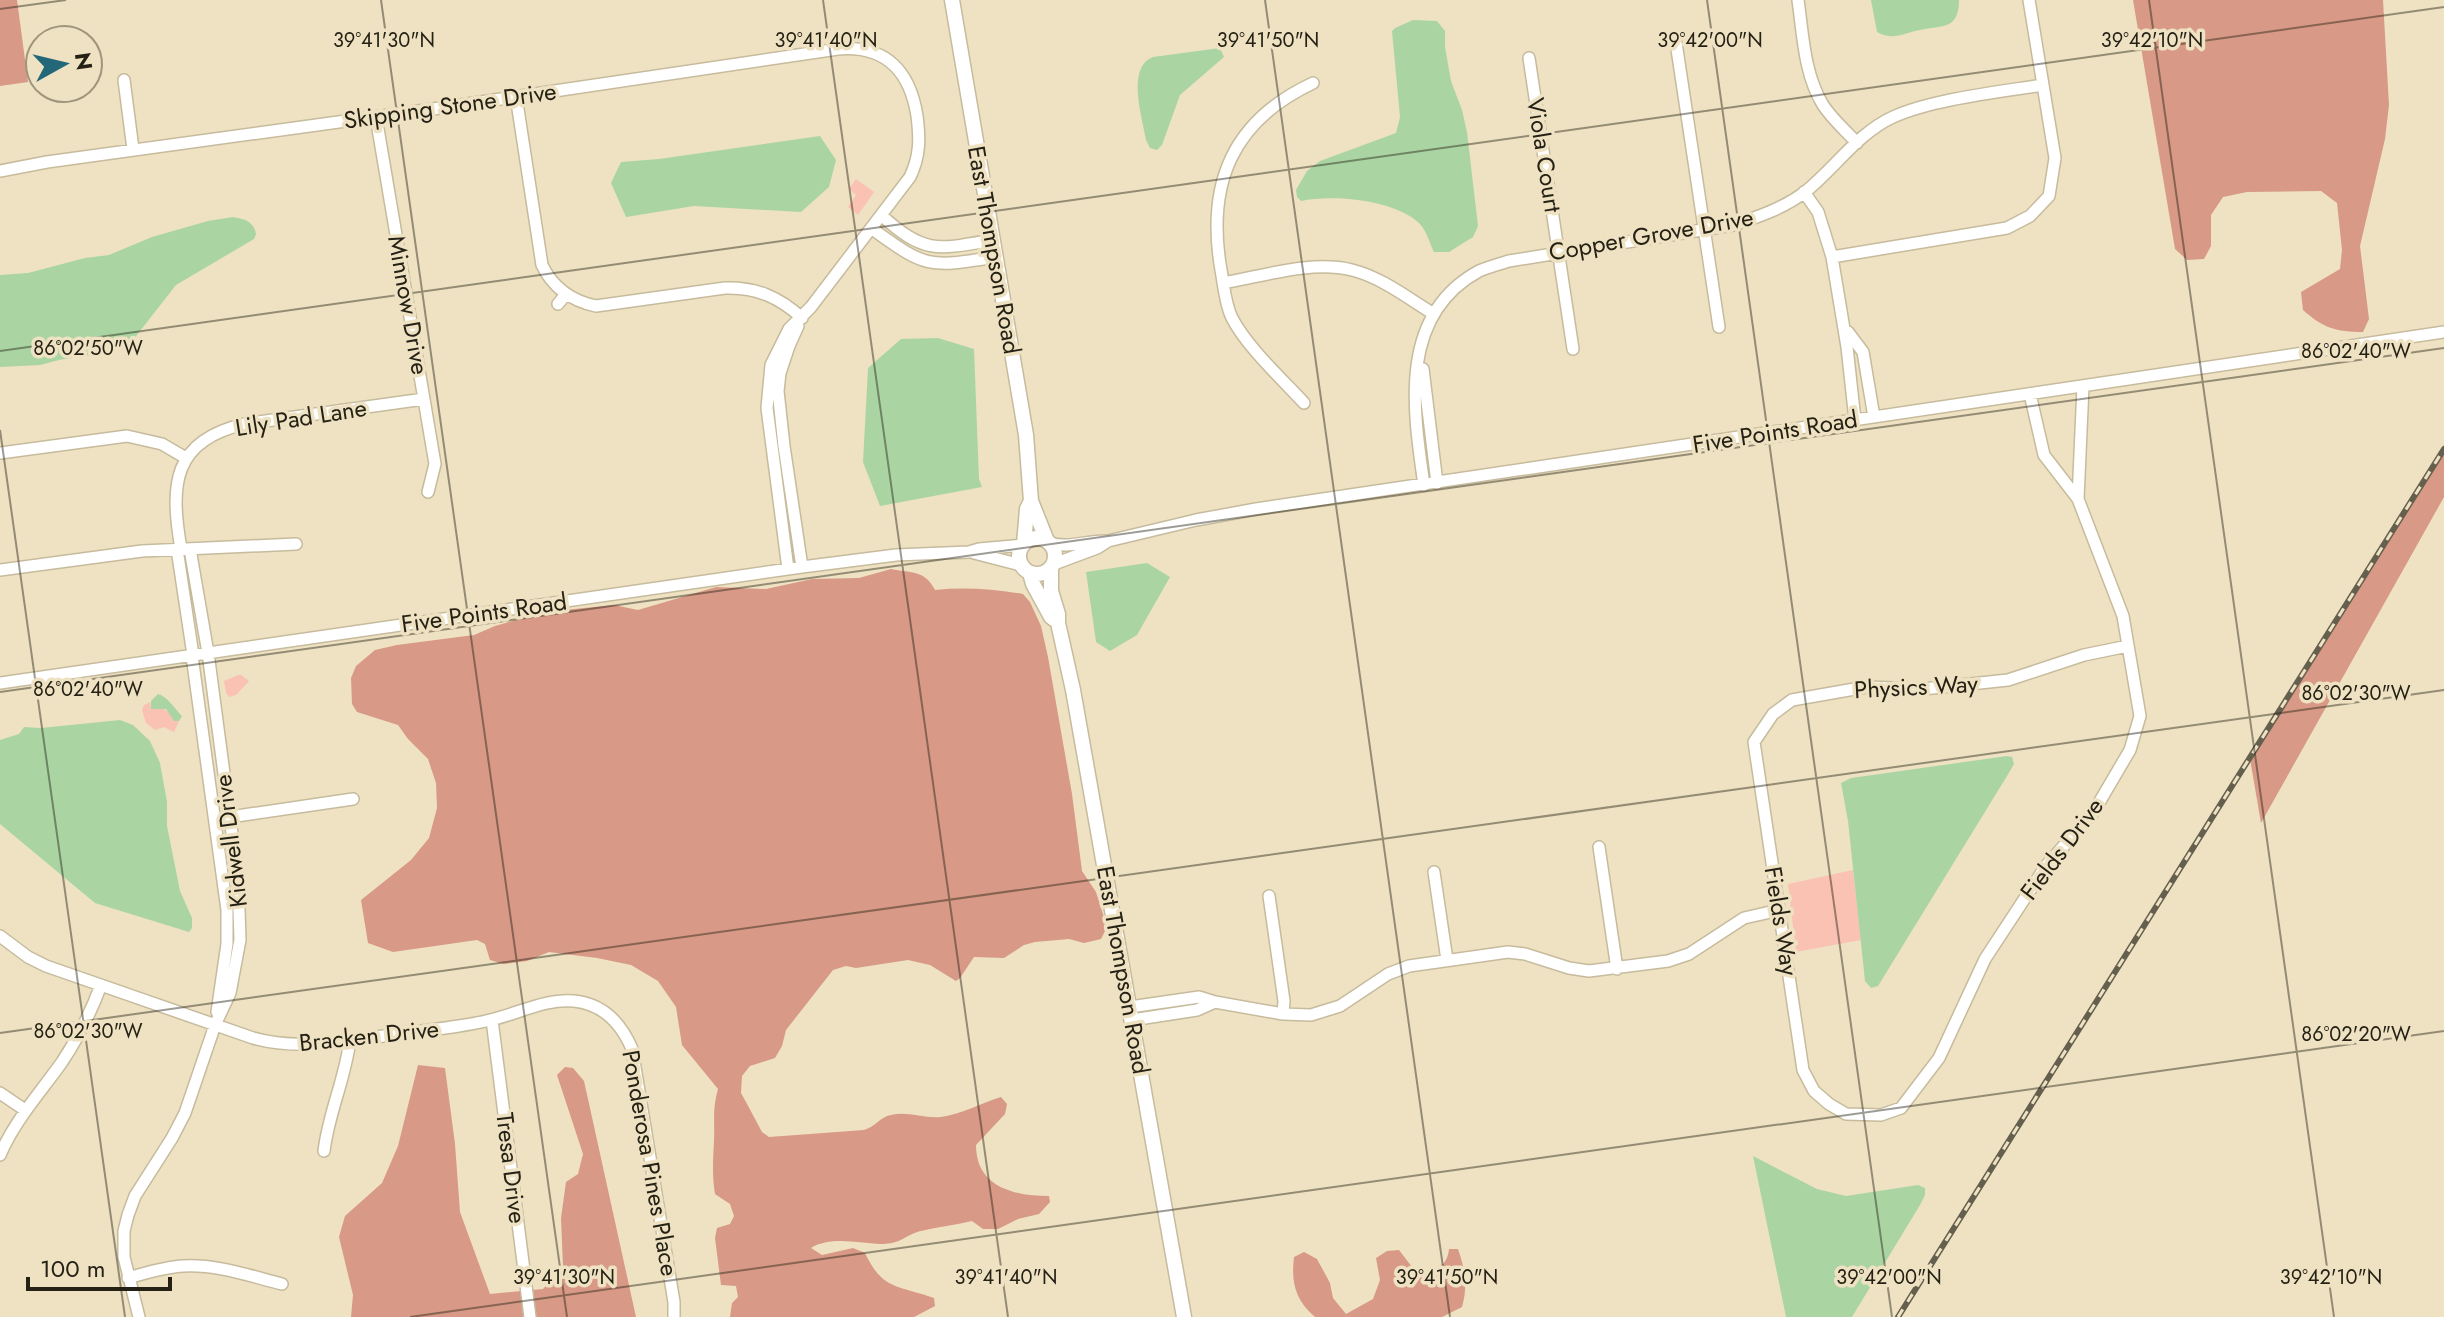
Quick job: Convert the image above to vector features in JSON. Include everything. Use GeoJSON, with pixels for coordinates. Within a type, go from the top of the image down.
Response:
{"type":"FeatureCollection","features":[{"type":"Feature","properties":{"kind":"main road","name":"East Thompson Road"},"geometry":{"type":"LineString","coordinates":[[952,0],[1026,435],[1031,501],[1048,542]]}},
{"type":"Feature","properties":{"kind":"main road","name":"East Thompson Road"},"geometry":{"type":"LineString","coordinates":[[1024,545],[1027,509],[1031,501]]}},
{"type":"Feature","properties":{"kind":"main road"},"geometry":{"type":"LineString","coordinates":[[1038,538],[1048,542],[1055,552],[1052,566],[1041,574],[1026,569],[1020,552],[1024,545],[1038,538]]}},
{"type":"Feature","properties":{"kind":"main road","name":"East Thompson Road"},"geometry":{"type":"LineString","coordinates":[[1052,566],[1051,591],[1066,654],[1184,1317]]}},
{"type":"Feature","properties":{"kind":"main road","name":"East Thompson Road"},"geometry":{"type":"LineString","coordinates":[[1026,569],[1051,617],[1058,623]]}},
{"type":"Feature","properties":{"kind":"street"},"geometry":{"type":"LineString","coordinates":[[1798,0],[1813,86],[1825,108],[1857,143]]}},
{"type":"Feature","properties":{"kind":"street"},"geometry":{"type":"LineString","coordinates":[[1832,257],[2007,228],[2030,216],[2049,196],[2055,158],[2029,0]]}},
{"type":"Feature","properties":{"kind":"street"},"geometry":{"type":"LineString","coordinates":[[1675,36],[1719,327]]}},
{"type":"Feature","properties":{"kind":"street","name":"Skipping Stone Drive"},"geometry":{"type":"LineString","coordinates":[[0,171],[133,149],[376,117],[853,47],[868,50],[896,66],[912,90],[919,135],[916,163],[910,177],[881,215]]}},
{"type":"Feature","properties":{"kind":"street","name":"Viola Court"},"geometry":{"type":"LineString","coordinates":[[1529,58],[1573,349]]}},
{"type":"Feature","properties":{"kind":"street"},"geometry":{"type":"LineString","coordinates":[[124,80],[133,149]]}},
{"type":"Feature","properties":{"kind":"street"},"geometry":{"type":"LineString","coordinates":[[1304,403],[1240,331],[1230,315],[1216,218],[1225,173],[1246,134],[1266,112],[1313,83]]}},
{"type":"Feature","properties":{"kind":"street","name":"Copper Grove Drive"},"geometry":{"type":"LineString","coordinates":[[1424,485],[1414,399],[1417,358],[1434,314],[1452,291],[1480,271],[1509,261],[1733,225],[1764,215],[1804,192],[1874,128],[1894,116],[1941,103],[2043,85]]}},
{"type":"Feature","properties":{"kind":"street"},"geometry":{"type":"LineString","coordinates":[[516,96],[542,265],[562,299],[596,306],[739,287],[770,295],[802,318]]}},
{"type":"Feature","properties":{"kind":"street","name":"Minnow Drive"},"geometry":{"type":"LineString","coordinates":[[376,117],[435,464],[428,492]]}},
{"type":"Feature","properties":{"kind":"street"},"geometry":{"type":"LineString","coordinates":[[1804,192],[1818,212],[1832,257],[1845,329],[1855,420]]}},
{"type":"Feature","properties":{"kind":"street"},"geometry":{"type":"LineString","coordinates":[[788,569],[778,391],[780,373],[802,318],[881,215],[905,237],[939,248],[992,240]]}},
{"type":"Feature","properties":{"kind":"street"},"geometry":{"type":"LineString","coordinates":[[871,228],[909,255],[939,265],[995,257]]}},
{"type":"Feature","properties":{"kind":"street"},"geometry":{"type":"LineString","coordinates":[[909,255],[916,242]]}},
{"type":"Feature","properties":{"kind":"street"},"geometry":{"type":"LineString","coordinates":[[1223,283],[1326,266],[1353,270],[1434,314]]}},
{"type":"Feature","properties":{"kind":"street","name":"Copper Grove Drive"},"geometry":{"type":"LineString","coordinates":[[1434,314],[1422,363],[1437,483]]}},
{"type":"Feature","properties":{"kind":"street"},"geometry":{"type":"LineString","coordinates":[[1845,329],[1863,352],[1874,417]]}},
{"type":"Feature","properties":{"kind":"street","name":"Five Points Road"},"geometry":{"type":"LineString","coordinates":[[1048,542],[1066,547],[1108,541],[1231,514],[2444,332]]}},
{"type":"Feature","properties":{"kind":"street","name":"Fields Drive"},"geometry":{"type":"LineString","coordinates":[[2078,499],[2083,386]]}},
{"type":"Feature","properties":{"kind":"street","name":"Fields Drive"},"geometry":{"type":"LineString","coordinates":[[1829,1104],[1846,1114],[1858,1115],[1881,1115],[1901,1108],[1939,1058],[1985,959],[2046,866],[2093,813],[2130,750],[2140,716],[2123,616],[2078,499],[2044,455],[2030,394]]}},
{"type":"Feature","properties":{"kind":"street","name":"Lily Pad Lane"},"geometry":{"type":"LineString","coordinates":[[186,458],[205,438],[229,428],[424,399]]}},
{"type":"Feature","properties":{"kind":"street"},"geometry":{"type":"LineString","coordinates":[[0,453],[127,436],[162,444],[186,458],[175,490],[176,521],[208,653]]}},
{"type":"Feature","properties":{"kind":"street"},"geometry":{"type":"LineString","coordinates":[[784,492],[802,567]]}},
{"type":"Feature","properties":{"kind":"street","name":"Five Points Road"},"geometry":{"type":"LineString","coordinates":[[1052,566],[1108,541]]}},
{"type":"Feature","properties":{"kind":"street"},"geometry":{"type":"LineString","coordinates":[[0,570],[142,551],[296,544]]}},
{"type":"Feature","properties":{"kind":"street","name":"Five Points Road"},"geometry":{"type":"LineString","coordinates":[[0,683],[802,567],[896,555],[969,552],[1024,545]]}},
{"type":"Feature","properties":{"kind":"street"},"geometry":{"type":"LineString","coordinates":[[183,549],[192,656]]}},
{"type":"Feature","properties":{"kind":"street","name":"Five Points Road"},"geometry":{"type":"LineString","coordinates":[[969,552],[1026,569]]}},
{"type":"Feature","properties":{"kind":"street","name":"Physics Way"},"geometry":{"type":"LineString","coordinates":[[1762,732],[1773,714],[1792,700],[1866,687],[1923,689],[2008,680],[2084,655],[2128,646]]}},
{"type":"Feature","properties":{"kind":"street","name":"Kidwell Drive"},"geometry":{"type":"LineString","coordinates":[[139,1317],[123,1252],[124,1231],[131,1205],[181,1121],[215,1025],[230,993],[240,940],[240,899],[208,653]]}},
{"type":"Feature","properties":{"kind":"street","name":"Kidwell Drive"},"geometry":{"type":"LineString","coordinates":[[192,656],[227,910],[227,944],[215,1025]]}},
{"type":"Feature","properties":{"kind":"street","name":"Fields Way"},"geometry":{"type":"LineString","coordinates":[[1762,732],[1754,742],[1803,1070],[1814,1091],[1829,1104]]}},
{"type":"Feature","properties":{"kind":"street"},"geometry":{"type":"LineString","coordinates":[[214,819],[353,799]]}},
{"type":"Feature","properties":{"kind":"street"},"geometry":{"type":"LineString","coordinates":[[1599,847],[1617,969]]}},
{"type":"Feature","properties":{"kind":"street"},"geometry":{"type":"LineString","coordinates":[[1434,872],[1447,960]]}},
{"type":"Feature","properties":{"kind":"street"},"geometry":{"type":"LineString","coordinates":[[1269,896],[1284,1001],[1283,1014]]}},
{"type":"Feature","properties":{"kind":"street"},"geometry":{"type":"LineString","coordinates":[[1131,1013],[1199,997],[1305,1016],[1331,1010],[1393,971],[1508,952],[1525,954],[1580,971],[1617,969],[1683,957],[1744,918],[1779,910]]}},
{"type":"Feature","properties":{"kind":"street","name":"Bracken Drive"},"geometry":{"type":"LineString","coordinates":[[0,936],[34,960],[215,1025],[275,1043],[299,1045],[350,1040],[492,1020],[569,1001],[588,1004],[610,1016]]}},
{"type":"Feature","properties":{"kind":"street"},"geometry":{"type":"LineString","coordinates":[[0,1155],[13,1128],[78,1037],[101,985]]}},
{"type":"Feature","properties":{"kind":"street","name":"Ponderosa Pines Place"},"geometry":{"type":"LineString","coordinates":[[610,1016],[624,1032],[632,1049],[674,1317]]}},
{"type":"Feature","properties":{"kind":"street","name":"Tresa Drive"},"geometry":{"type":"LineString","coordinates":[[492,1020],[530,1317]]}},
{"type":"Feature","properties":{"kind":"street"},"geometry":{"type":"LineString","coordinates":[[324,1151],[328,1121],[346,1068],[350,1040]]}},
{"type":"Feature","properties":{"kind":"street"},"geometry":{"type":"LineString","coordinates":[[0,1093],[25,1110]]}},
{"type":"Feature","properties":{"kind":"street"},"geometry":{"type":"LineString","coordinates":[[128,1278],[162,1269],[192,1266],[216,1268],[282,1284]]}},
{"type":"Feature","properties":{"kind":"shaded area"},"geometry":{"type":"Polygon","coordinates":[[[0,0],[17,0],[24,52],[24,83],[0,86],[0,0]]]}},
{"type":"Feature","properties":{"kind":"shaded area"},"geometry":{"type":"Polygon","coordinates":[[[1871,0],[1959,0],[1956,17],[1947,25],[1893,36],[1877,32],[1871,0]]]}},
{"type":"Feature","properties":{"kind":"shaded area"},"geometry":{"type":"Polygon","coordinates":[[[2133,0],[2383,0],[2389,105],[2385,139],[2360,246],[2369,319],[2363,332],[2330,328],[2303,310],[2301,292],[2340,269],[2342,250],[2337,203],[2321,191],[2247,192],[2223,197],[2211,215],[2211,246],[2204,259],[2187,260],[2175,249],[2133,0]]]}},
{"type":"Feature","properties":{"kind":"shaded area"},"geometry":{"type":"Polygon","coordinates":[[[1413,20],[1437,21],[1445,31],[1451,81],[1467,132],[1478,226],[1473,237],[1449,252],[1434,252],[1419,223],[1395,209],[1363,201],[1330,198],[1301,201],[1297,197],[1296,190],[1307,171],[1320,161],[1396,133],[1400,117],[1392,31],[1413,20]]]}},
{"type":"Feature","properties":{"kind":"shaded area"},"geometry":{"type":"Polygon","coordinates":[[[1220,48],[1224,57],[1180,95],[1162,145],[1157,150],[1150,148],[1138,94],[1140,71],[1145,62],[1153,57],[1220,48]]]}},
{"type":"Feature","properties":{"kind":"shaded area"},"geometry":{"type":"Polygon","coordinates":[[[820,136],[836,160],[829,187],[801,212],[694,206],[626,217],[611,183],[621,162],[820,136]]]}},
{"type":"Feature","properties":{"kind":"shaded area"},"geometry":{"type":"Polygon","coordinates":[[[856,179],[874,192],[858,215],[848,207],[856,195],[849,189],[856,179]]]}},
{"type":"Feature","properties":{"kind":"shaded area"},"geometry":{"type":"Polygon","coordinates":[[[233,217],[251,223],[256,234],[254,239],[176,285],[133,340],[96,354],[40,365],[0,367],[0,275],[28,273],[109,255],[152,237],[233,217]]]}},
{"type":"Feature","properties":{"kind":"shaded area"},"geometry":{"type":"Polygon","coordinates":[[[938,338],[974,349],[979,479],[982,487],[880,506],[863,462],[868,368],[901,339],[938,338]]]}},
{"type":"Feature","properties":{"kind":"shaded area"},"geometry":{"type":"Polygon","coordinates":[[[2444,449],[2444,497],[2261,823],[2250,759],[2444,449]]]}},
{"type":"Feature","properties":{"kind":"shaded area"},"geometry":{"type":"Polygon","coordinates":[[[1147,563],[1170,577],[1137,635],[1110,651],[1096,642],[1086,572],[1147,563]]]}},
{"type":"Feature","properties":{"kind":"shaded area"},"geometry":{"type":"Polygon","coordinates":[[[891,569],[922,576],[935,590],[1001,591],[1023,594],[1030,602],[1041,626],[1048,657],[1082,871],[1096,892],[1107,927],[1101,939],[1084,943],[1069,939],[1035,942],[1004,958],[974,957],[956,981],[930,965],[908,960],[833,970],[786,1030],[775,1058],[750,1066],[742,1076],[741,1093],[762,1132],[769,1137],[864,1130],[887,1116],[897,1114],[941,1117],[1001,1097],[1007,1104],[1005,1114],[976,1145],[982,1171],[999,1186],[1023,1194],[1049,1196],[1050,1202],[1039,1214],[1018,1219],[998,1229],[983,1229],[972,1221],[921,1231],[888,1244],[835,1241],[811,1248],[822,1255],[853,1248],[865,1253],[885,1281],[934,1298],[935,1306],[914,1317],[730,1317],[732,1303],[738,1297],[736,1286],[721,1285],[715,1238],[717,1228],[730,1224],[734,1216],[730,1204],[715,1194],[714,1187],[714,1110],[718,1089],[682,1045],[676,1007],[658,981],[631,965],[549,952],[527,961],[504,964],[490,960],[485,944],[477,940],[393,952],[368,943],[361,900],[411,860],[429,838],[437,808],[436,783],[428,759],[398,725],[357,712],[352,704],[351,678],[356,666],[375,650],[474,635],[544,612],[614,605],[638,610],[716,587],[766,589],[812,579],[859,578],[891,569]]]}},
{"type":"Feature","properties":{"kind":"shaded area"},"geometry":{"type":"Polygon","coordinates":[[[238,675],[249,681],[236,695],[229,697],[224,681],[238,675]]]}},
{"type":"Feature","properties":{"kind":"shaded area"},"geometry":{"type":"Polygon","coordinates":[[[158,694],[182,716],[179,721],[174,721],[166,709],[151,709],[151,701],[158,694]]]}},
{"type":"Feature","properties":{"kind":"shaded area"},"geometry":{"type":"Polygon","coordinates":[[[150,702],[151,709],[162,708],[174,721],[179,721],[174,732],[164,727],[155,730],[146,723],[142,710],[150,702]]]}},
{"type":"Feature","properties":{"kind":"shaded area"},"geometry":{"type":"Polygon","coordinates":[[[120,720],[133,725],[150,741],[160,763],[167,802],[167,826],[180,891],[192,918],[189,932],[95,903],[0,824],[0,740],[19,734],[24,727],[120,720]]]}},
{"type":"Feature","properties":{"kind":"shaded area"},"geometry":{"type":"Polygon","coordinates":[[[2012,757],[2014,764],[2007,776],[1878,986],[1871,988],[1865,981],[1841,783],[1851,778],[2012,757]]]}},
{"type":"Feature","properties":{"kind":"shaded area"},"geometry":{"type":"Polygon","coordinates":[[[1853,870],[1861,940],[1796,952],[1788,884],[1853,870]]]}},
{"type":"Feature","properties":{"kind":"shaded area"},"geometry":{"type":"Polygon","coordinates":[[[418,1065],[445,1068],[460,1212],[490,1294],[543,1289],[563,1266],[561,1218],[566,1182],[578,1174],[583,1154],[557,1075],[565,1067],[573,1068],[584,1081],[636,1317],[351,1317],[353,1295],[339,1237],[345,1216],[382,1183],[398,1146],[418,1065]]]}},
{"type":"Feature","properties":{"kind":"shaded area"},"geometry":{"type":"Polygon","coordinates":[[[1753,1156],[1817,1189],[1846,1196],[1918,1185],[1925,1188],[1920,1205],[1852,1317],[1786,1317],[1753,1156]]]}},
{"type":"Feature","properties":{"kind":"shaded area"},"geometry":{"type":"Polygon","coordinates":[[[1449,1249],[1458,1249],[1465,1292],[1462,1307],[1442,1317],[1315,1317],[1303,1304],[1294,1282],[1294,1257],[1304,1252],[1317,1259],[1330,1283],[1333,1298],[1346,1314],[1373,1299],[1380,1280],[1376,1258],[1387,1251],[1399,1250],[1412,1267],[1423,1273],[1444,1263],[1449,1249]]]}},
{"type":"Feature","properties":{"kind":"railway"},"geometry":{"type":"LineString","coordinates":[[1898,1317],[2444,449]]}}]}
